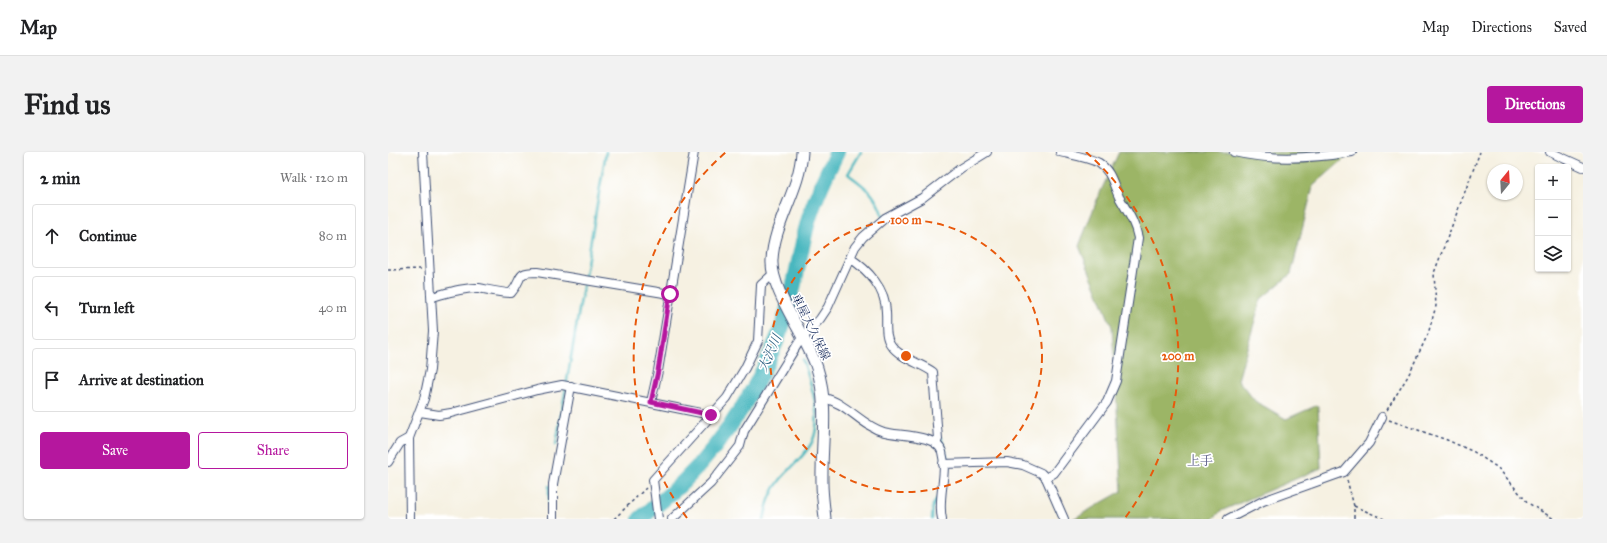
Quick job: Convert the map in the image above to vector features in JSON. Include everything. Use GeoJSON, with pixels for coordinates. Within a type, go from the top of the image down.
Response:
{"type":"FeatureCollection","features":[{"type":"Feature","properties":{"kind":"main road","name":"車屋大久保線"},"geometry":{"type":"LineString","coordinates":[[802,152],[796,183],[774,245],[772,260],[774,277],[817,368],[824,398],[822,483],[825,519]]}},
{"type":"Feature","properties":{"kind":"street"},"geometry":{"type":"LineString","coordinates":[[410,519],[409,438],[420,412],[430,370],[433,331],[423,152]]}},
{"type":"Feature","properties":{"kind":"street"},"geometry":{"type":"LineString","coordinates":[[651,402],[658,371],[694,152]]}},
{"type":"Feature","properties":{"kind":"street"},"geometry":{"type":"LineString","coordinates":[[672,519],[711,483],[740,446],[744,431],[799,342],[802,334],[828,307],[855,247],[863,237],[885,218],[922,198],[961,168],[987,152]]}},
{"type":"Feature","properties":{"kind":"street"},"geometry":{"type":"LineString","coordinates":[[1046,478],[1054,474],[1107,402],[1116,381],[1138,238],[1134,222],[1119,197],[1111,176],[1103,167],[1090,160],[1060,152]]}},
{"type":"Feature","properties":{"kind":"street"},"geometry":{"type":"LineString","coordinates":[[1234,152],[1260,156],[1298,157],[1328,156],[1352,152]]}},
{"type":"Feature","properties":{"kind":"street"},"geometry":{"type":"LineString","coordinates":[[1550,152],[1583,167]]}},
{"type":"Feature","properties":{"kind":"street"},"geometry":{"type":"LineString","coordinates":[[850,258],[865,268],[884,298],[887,336],[891,346],[900,353],[933,372],[938,439],[936,444]]}},
{"type":"Feature","properties":{"kind":"street"},"geometry":{"type":"LineString","coordinates":[[432,296],[465,289],[479,288],[502,293],[511,293],[516,287],[521,275],[525,272],[537,272],[670,294]]}},
{"type":"Feature","properties":{"kind":"street"},"geometry":{"type":"LineString","coordinates":[[658,519],[653,482],[727,398],[758,341],[761,285],[774,277]]}},
{"type":"Feature","properties":{"kind":"street"},"geometry":{"type":"LineString","coordinates":[[420,412],[439,415],[452,413],[537,390],[568,386],[711,415]]}},
{"type":"Feature","properties":{"kind":"street"},"geometry":{"type":"LineString","coordinates":[[553,519],[553,484],[568,386]]}},
{"type":"Feature","properties":{"kind":"street"},"geometry":{"type":"LineString","coordinates":[[824,398],[834,400],[879,430],[921,437],[936,444],[942,450],[942,519]]}},
{"type":"Feature","properties":{"kind":"street"},"geometry":{"type":"LineString","coordinates":[[1228,519],[1263,501],[1344,472],[1369,443],[1382,417]]}},
{"type":"Feature","properties":{"kind":"street"},"geometry":{"type":"LineString","coordinates":[[388,462],[400,443],[409,438]]}},
{"type":"Feature","properties":{"kind":"street"},"geometry":{"type":"LineString","coordinates":[[943,464],[1007,462],[1023,465],[1041,473],[1046,478],[1064,519]]}},
{"type":"Feature","properties":{"kind":"path"},"geometry":{"type":"LineString","coordinates":[[1480,152],[1434,273],[1436,306],[1428,334],[1408,376],[1382,417],[1447,440],[1474,452],[1498,468],[1528,503],[1554,519]]}},
{"type":"Feature","properties":{"kind":"path"},"geometry":{"type":"LineString","coordinates":[[388,270],[430,268]]}},
{"type":"Feature","properties":{"kind":"path"},"geometry":{"type":"LineString","coordinates":[[1344,472],[1354,506],[1354,519]]}},
{"type":"Feature","properties":{"kind":"path"},"geometry":{"type":"LineString","coordinates":[[614,519],[653,482]]}},
{"type":"Feature","properties":{"kind":"path"},"geometry":{"type":"LineString","coordinates":[[1354,506],[1384,519]]}},
{"type":"Feature","properties":{"kind":"green space"},"geometry":{"type":"Polygon","coordinates":[[[1119,152],[1352,152],[1313,186],[1291,274],[1261,299],[1238,380],[1255,401],[1286,419],[1318,405],[1321,468],[1221,511],[1213,519],[1073,519],[1122,491],[1112,327],[1079,246],[1099,195],[1119,152]]]}},
{"type":"Feature","properties":{"kind":"waterway"},"geometry":{"type":"LineString","coordinates":[[556,445],[606,152]]}},
{"type":"Feature","properties":{"kind":"waterway","name":"大沢川"},"geometry":{"type":"LineString","coordinates":[[640,519],[678,487],[715,447],[755,386],[776,343],[784,321],[811,213],[821,186],[837,152]]}},
{"type":"Feature","properties":{"kind":"waterway"},"geometry":{"type":"LineString","coordinates":[[861,152],[848,174],[870,192],[874,197],[883,217]]}},
{"type":"Feature","properties":{"kind":"waterway"},"geometry":{"type":"LineString","coordinates":[[764,519],[768,501],[779,481],[806,451],[815,435],[815,402],[803,360]]}},
{"type":"Feature","properties":{"kind":"waterway"},"geometry":{"type":"LineString","coordinates":[[941,438],[948,460]]}},
{"type":"Feature","properties":{"kind":"waterway"},"geometry":{"type":"LineString","coordinates":[[549,486],[549,519]]}},
{"type":"Feature","properties":{"kind":"waterway"},"geometry":{"type":"LineString","coordinates":[[932,519],[933,505],[938,498]]}},
{"type":"Feature","properties":{"kind":"district","name":"上手"},"geometry":{"type":"Point","coordinates":[1200,460]}},
{"type":"Feature","properties":{"kind":"route"},"geometry":{"type":"LineString","coordinates":[[670,294],[658,371],[651,402],[711,415]]}}]}
